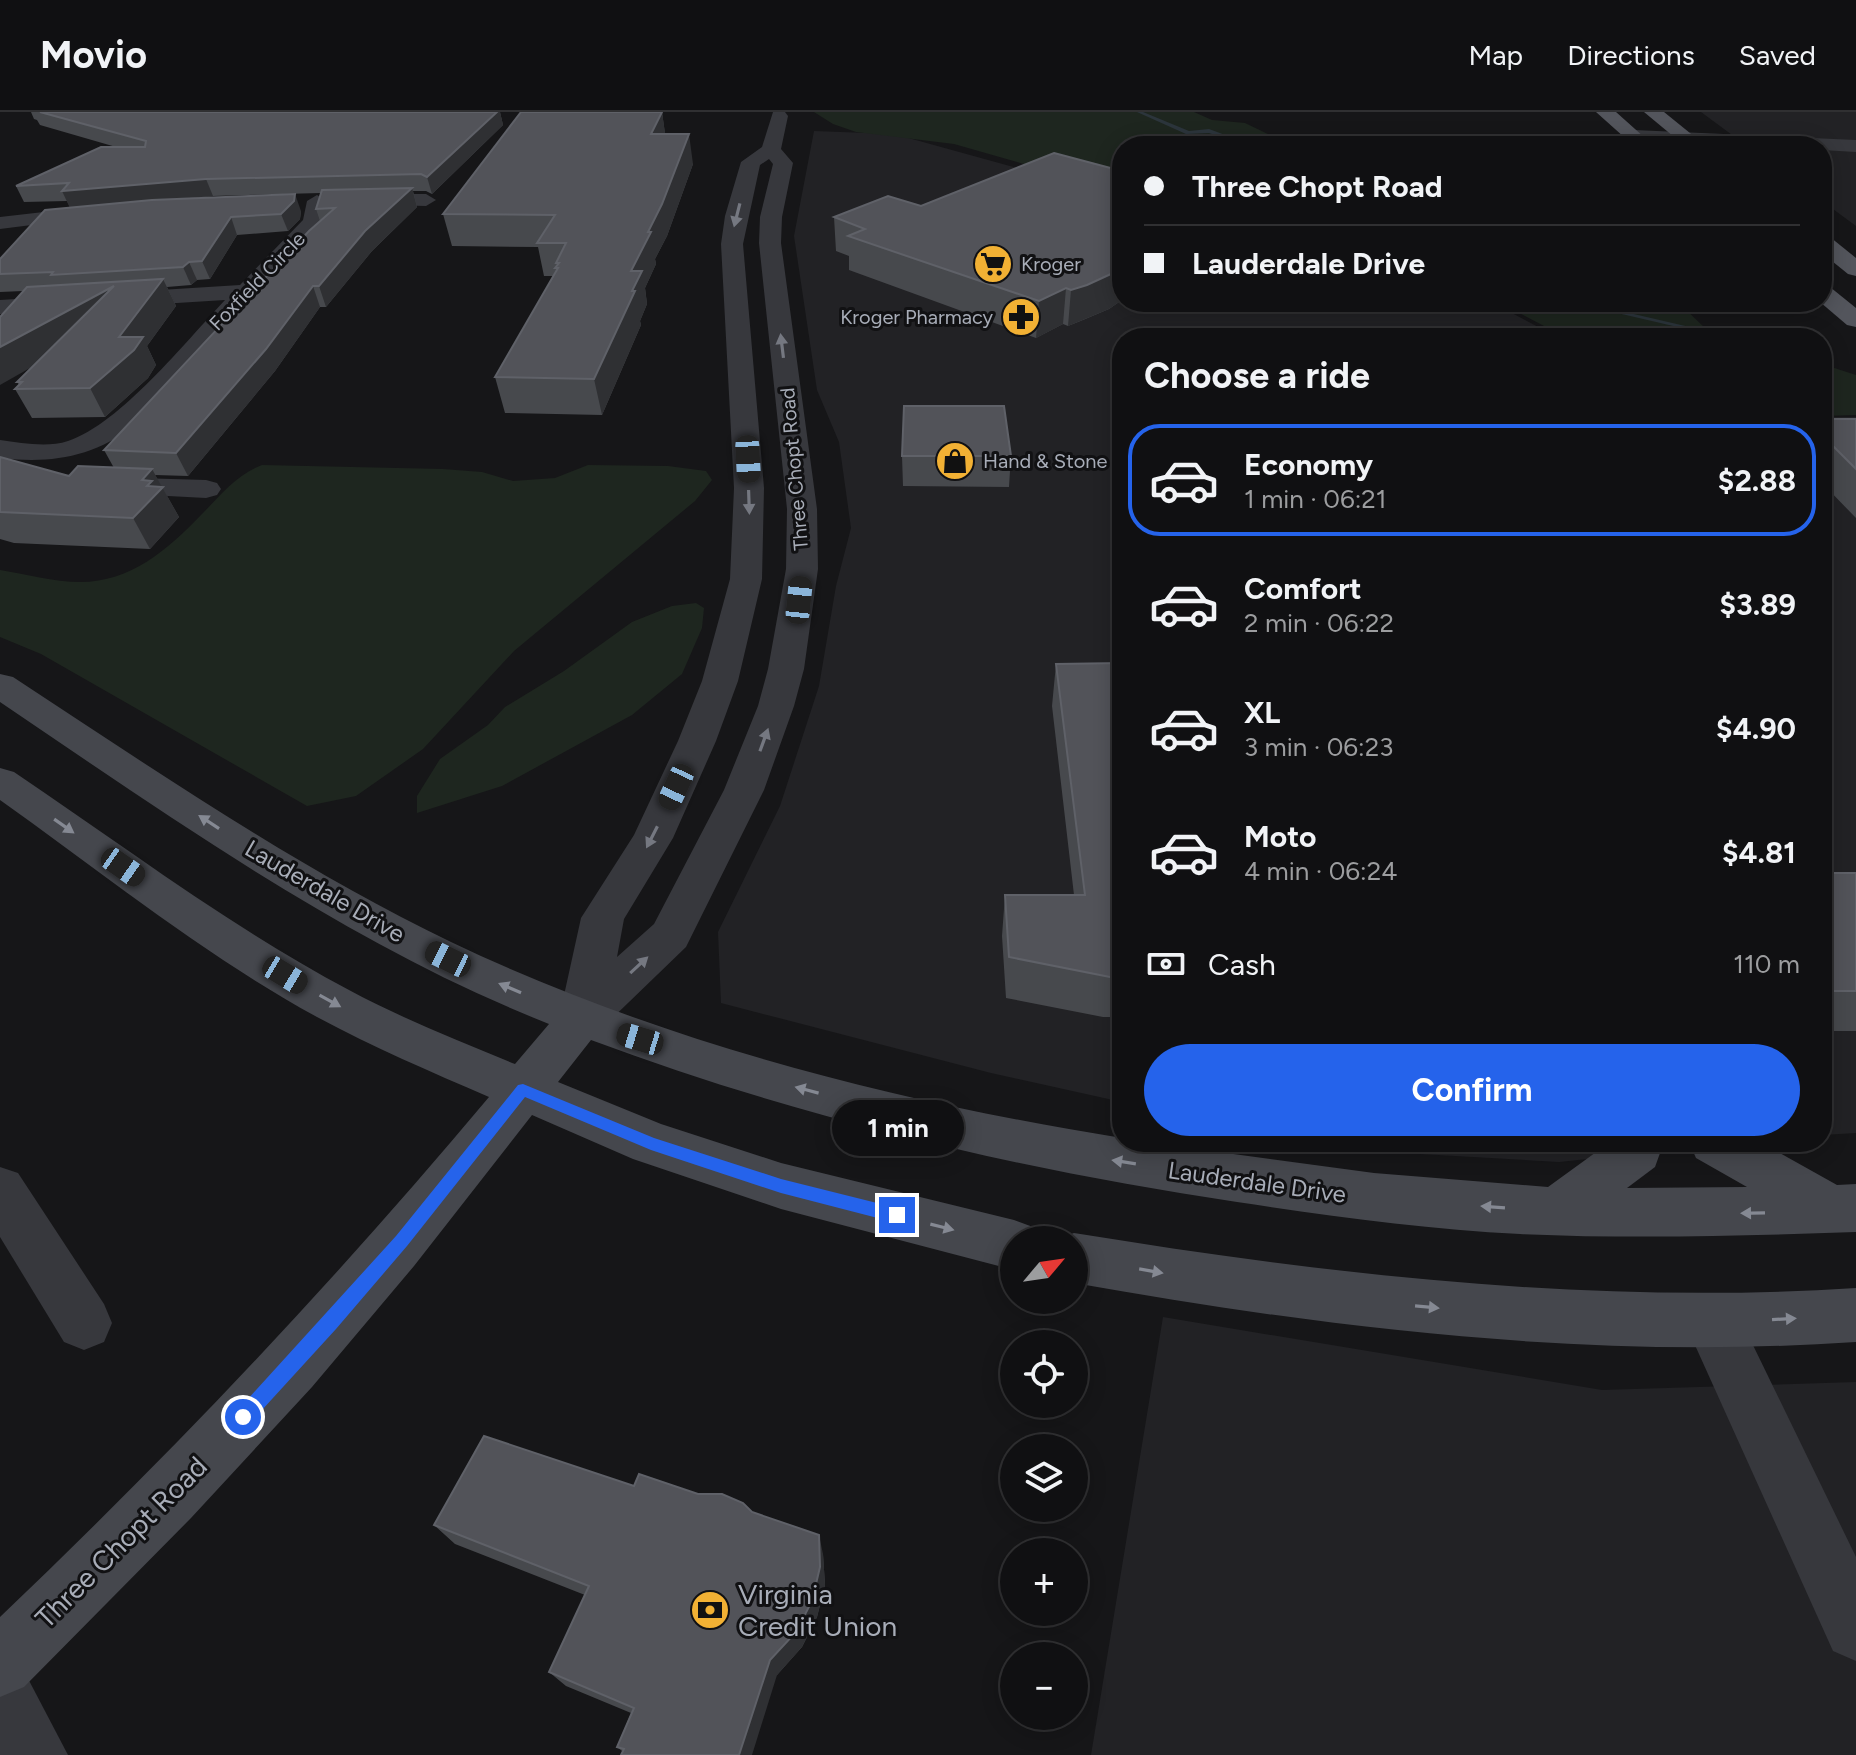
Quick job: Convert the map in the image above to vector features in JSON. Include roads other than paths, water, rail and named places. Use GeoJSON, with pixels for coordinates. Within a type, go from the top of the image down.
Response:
{"type":"FeatureCollection","features":[{"type":"Feature","properties":{"kind":"main road"},"geometry":{"type":"LineString","coordinates":[[1605,112],[1634,136]]}},
{"type":"Feature","properties":{"kind":"main road"},"geometry":{"type":"LineString","coordinates":[[1653,112],[1684,136]]}},
{"type":"Feature","properties":{"kind":"main road"},"geometry":{"type":"LineString","coordinates":[[1832,250],[1856,269]]}},
{"type":"Feature","properties":{"kind":"main road"},"geometry":{"type":"LineString","coordinates":[[1832,300],[1856,320]]}},
{"type":"Feature","properties":{"kind":"main road","name":"Lauderdale Drive"},"geometry":{"type":"LineString","coordinates":[[0,685],[264,858],[372,922],[498,983],[582,1018],[761,1078],[963,1131],[1070,1154],[1376,1198],[1556,1211],[1756,1213],[1843,1209]]}},
{"type":"Feature","properties":{"kind":"main road"},"geometry":{"type":"LineString","coordinates":[[0,781],[239,947],[332,1003],[408,1041],[651,1143],[781,1186],[1000,1241]]}},
{"type":"Feature","properties":{"kind":"main road","name":"Three Chopt Road"},"geometry":{"type":"LineString","coordinates":[[0,1663],[103,1563],[331,1323],[582,1018]]}},
{"type":"Feature","properties":{"kind":"main road"},"geometry":{"type":"LineString","coordinates":[[1556,1211],[1636,1152]]}},
{"type":"Feature","properties":{"kind":"main road"},"geometry":{"type":"LineString","coordinates":[[1733,1152],[1843,1209]]}},
{"type":"Feature","properties":{"kind":"main road"},"geometry":{"type":"LineString","coordinates":[[1088,1260],[1350,1301],[1532,1317],[1713,1323],[1856,1315]]}},
{"type":"Feature","properties":{"kind":"street"},"geometry":{"type":"LineString","coordinates":[[1700,136],[1710,130],[1856,134]]}},
{"type":"Feature","properties":{"kind":"street","name":"Three Chopt Road"},"geometry":{"type":"LineString","coordinates":[[775,133],[783,163],[771,217],[770,243],[802,509],[802,569],[786,669],[776,706],[744,790],[670,935],[582,1018],[603,918],[653,838],[697,741],[720,681],[740,610],[746,579],[750,520],[732,244],[736,216],[751,162],[775,133]]}},
{"type":"Feature","properties":{"kind":"street"},"geometry":{"type":"LineString","coordinates":[[1832,145],[1856,146]]}},
{"type":"Feature","properties":{"kind":"street","name":"Foxfield Circle"},"geometry":{"type":"LineString","coordinates":[[0,449],[38,454],[73,472],[100,439],[125,420],[313,222],[310,201],[426,200]]}},
{"type":"Feature","properties":{"kind":"street"},"geometry":{"type":"LineString","coordinates":[[0,223],[119,211]]}},
{"type":"Feature","properties":{"kind":"street"},"geometry":{"type":"LineString","coordinates":[[0,307],[246,292]]}},
{"type":"Feature","properties":{"kind":"street"},"geometry":{"type":"LineString","coordinates":[[73,472],[206,489]]}},
{"type":"Feature","properties":{"kind":"street"},"geometry":{"type":"LineString","coordinates":[[0,1190],[84,1323]]}},
{"type":"Feature","properties":{"kind":"street"},"geometry":{"type":"LineString","coordinates":[[1713,1323],[1856,1628]]}},
{"type":"Feature","properties":{"kind":"street"},"geometry":{"type":"LineString","coordinates":[[0,1695],[33,1755]]}},
{"type":"Feature","properties":{"kind":"waterway"},"geometry":{"type":"LineString","coordinates":[[1139,112],[1188,133],[1209,131],[1223,136]]}},
{"type":"Feature","properties":{"kind":"waterway"},"geometry":{"type":"LineString","coordinates":[[1618,312],[1689,328]]}},
{"type":"Feature","properties":{"kind":"place","name":"Kroger"},"geometry":{"type":"Point","coordinates":[993,264]}},
{"type":"Feature","properties":{"kind":"place","name":"Kroger Pharmacy"},"geometry":{"type":"Point","coordinates":[1021,317]}},
{"type":"Feature","properties":{"kind":"place","name":"Hand & Stone"},"geometry":{"type":"Point","coordinates":[955,461]}},
{"type":"Feature","properties":{"kind":"place","name":"Virginia Credit Union"},"geometry":{"type":"Point","coordinates":[710,1610]}}]}
